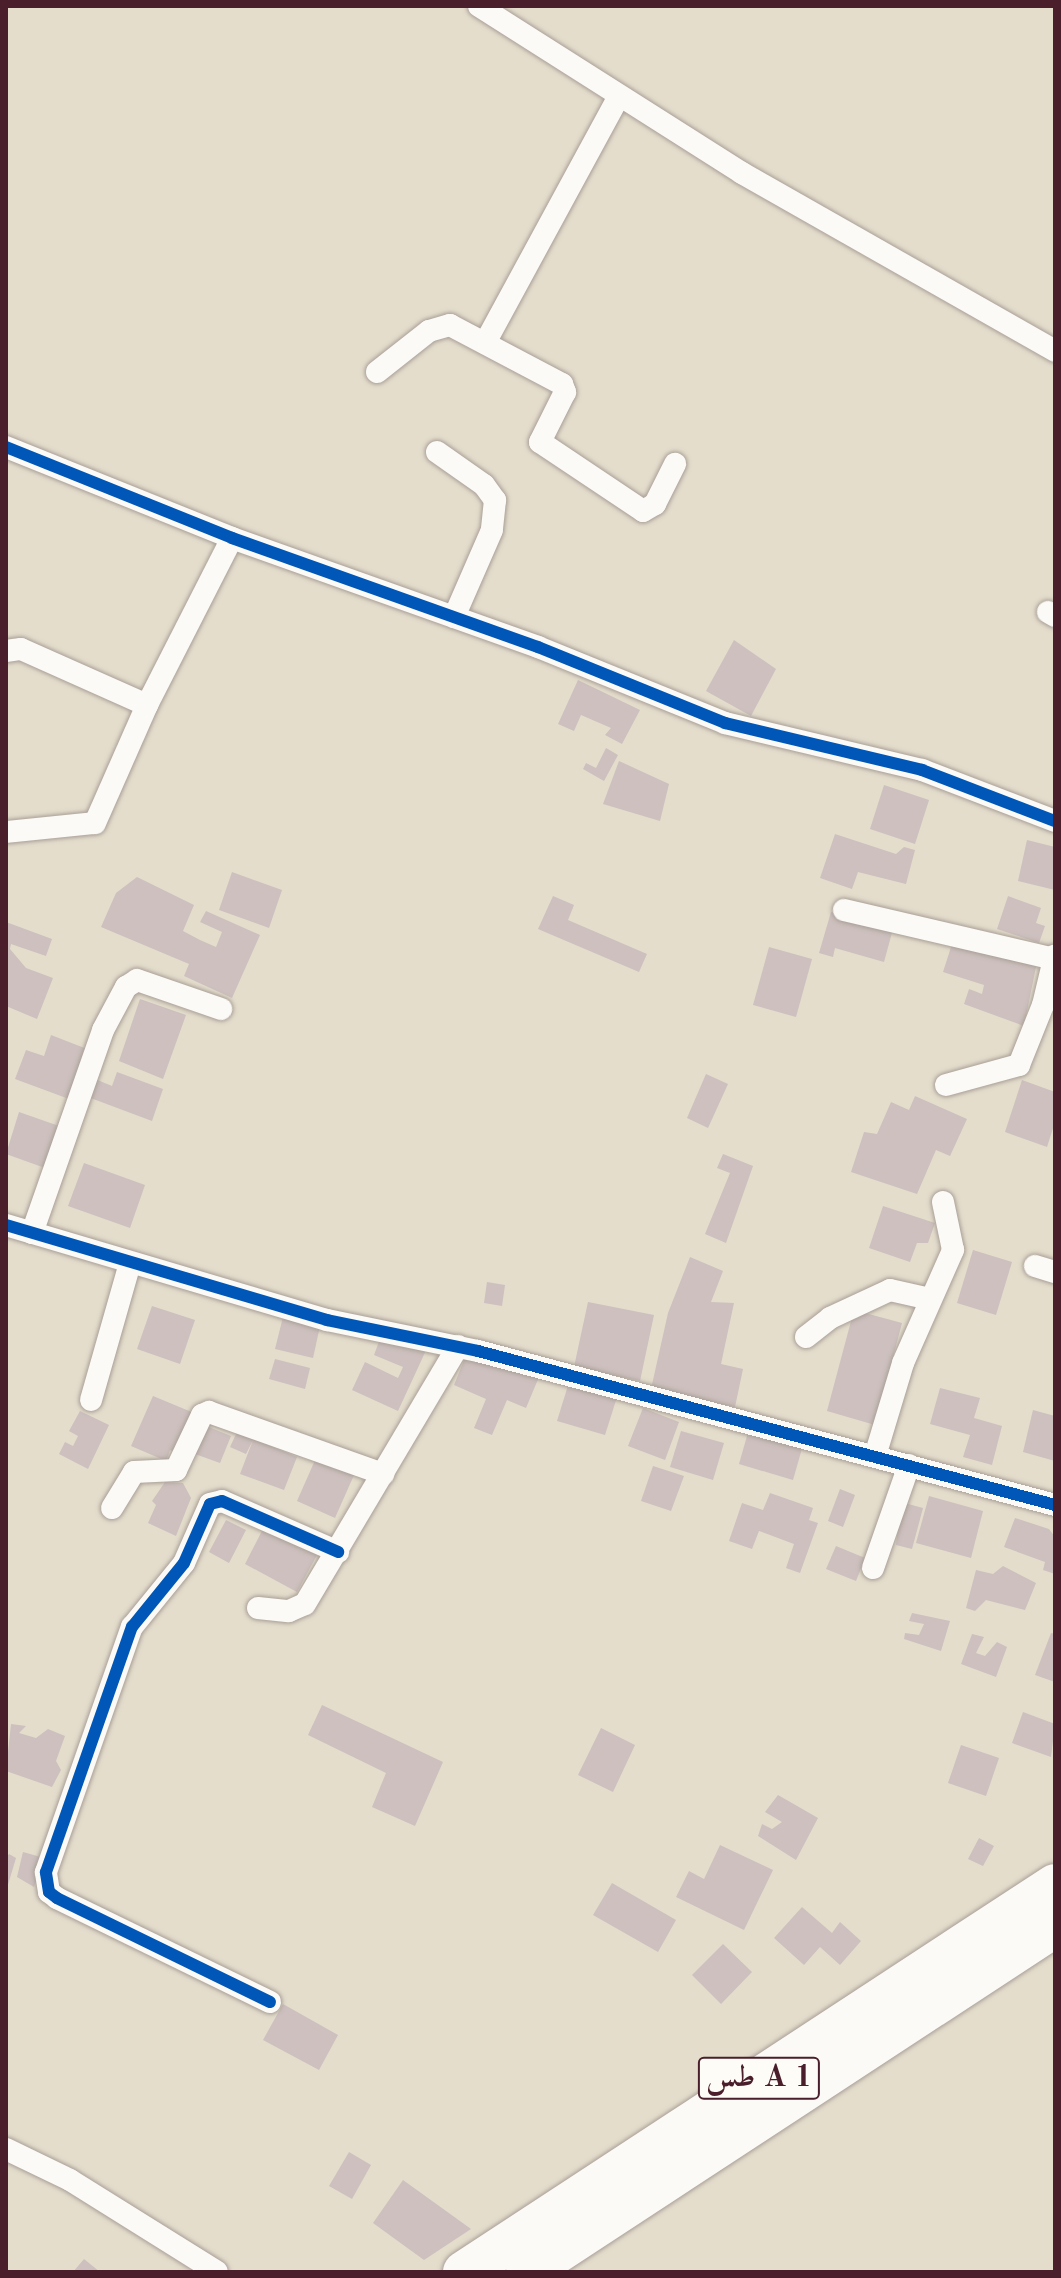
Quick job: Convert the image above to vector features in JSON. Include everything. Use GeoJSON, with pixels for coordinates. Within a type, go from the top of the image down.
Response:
{"type":"FeatureCollection","features":[{"type":"Feature","properties":{"kind":"highway","name":"طس A 1"},"geometry":{"type":"LineString","coordinates":[[464,2272],[1055,1885]]}},
{"type":"Feature","properties":{"kind":"highway","name":"طس A 1"},"geometry":{"type":"LineString","coordinates":[[527,2272],[1055,1926]]}},
{"type":"Feature","properties":{"kind":"street"},"geometry":{"type":"LineString","coordinates":[[479,6],[742,173],[1055,351]]}},
{"type":"Feature","properties":{"kind":"street"},"geometry":{"type":"LineString","coordinates":[[485,343],[619,96]]}},
{"type":"Feature","properties":{"kind":"street"},"geometry":{"type":"LineString","coordinates":[[377,372],[443,325],[485,343],[562,384],[563,397],[540,434],[544,447],[643,511],[655,504],[675,464]]}},
{"type":"Feature","properties":{"kind":"street"},"geometry":{"type":"LineString","coordinates":[[6,447],[232,538],[454,617],[725,723],[922,770],[1055,821]]}},
{"type":"Feature","properties":{"kind":"street"},"geometry":{"type":"LineString","coordinates":[[437,452],[484,485],[495,500],[492,530],[454,617]]}},
{"type":"Feature","properties":{"kind":"street"},"geometry":{"type":"LineString","coordinates":[[6,832],[95,823],[147,705],[232,538]]}},
{"type":"Feature","properties":{"kind":"street"},"geometry":{"type":"LineString","coordinates":[[6,651],[21,649],[147,705]]}},
{"type":"Feature","properties":{"kind":"street"},"geometry":{"type":"LineString","coordinates":[[844,910],[1054,957],[1019,1065],[946,1085]]}},
{"type":"Feature","properties":{"kind":"street"},"geometry":{"type":"LineString","coordinates":[[32,1233],[103,1030],[126,987],[137,980],[221,1009]]}},
{"type":"Feature","properties":{"kind":"street"},"geometry":{"type":"LineString","coordinates":[[875,1456],[903,1363],[953,1250],[943,1202]]}},
{"type":"Feature","properties":{"kind":"street"},"geometry":{"type":"LineString","coordinates":[[6,1225],[327,1320],[458,1346],[1055,1505]]}},
{"type":"Feature","properties":{"kind":"street"},"geometry":{"type":"LineString","coordinates":[[91,1400],[130,1263]]}},
{"type":"Feature","properties":{"kind":"street"},"geometry":{"type":"LineString","coordinates":[[806,1337],[830,1318],[890,1290],[930,1299]]}},
{"type":"Feature","properties":{"kind":"street"},"geometry":{"type":"LineString","coordinates":[[258,1608],[298,1609],[338,1552],[458,1346]]}},
{"type":"Feature","properties":{"kind":"street"},"geometry":{"type":"LineString","coordinates":[[112,1508],[134,1472],[176,1470],[202,1415],[209,1412],[383,1474]]}},
{"type":"Feature","properties":{"kind":"street"},"geometry":{"type":"LineString","coordinates":[[873,1568],[909,1465]]}},
{"type":"Feature","properties":{"kind":"street"},"geometry":{"type":"LineString","coordinates":[[270,2002],[57,1898],[49,1892],[46,1872],[132,1627],[184,1563],[210,1504],[222,1501],[338,1552]]}},
{"type":"Feature","properties":{"kind":"street"},"geometry":{"type":"LineString","coordinates":[[6,2149],[70,2180],[217,2272]]}},
{"type":"Feature","properties":{"kind":"building"},"geometry":{"type":"Polygon","coordinates":[[[734,640],[776,669],[751,716],[706,691],[734,640]]]}},
{"type":"Feature","properties":{"kind":"building"},"geometry":{"type":"Polygon","coordinates":[[[578,680],[640,710],[622,744],[605,735],[611,728],[581,715],[574,731],[558,724],[578,680]]]}},
{"type":"Feature","properties":{"kind":"building"},"geometry":{"type":"Polygon","coordinates":[[[606,748],[618,755],[604,781],[583,769],[586,763],[596,768],[606,748]]]}},
{"type":"Feature","properties":{"kind":"building"},"geometry":{"type":"Polygon","coordinates":[[[619,761],[669,784],[660,821],[603,804],[619,761]]]}},
{"type":"Feature","properties":{"kind":"building"},"geometry":{"type":"Polygon","coordinates":[[[884,785],[929,800],[915,844],[870,829],[884,785]]]}},
{"type":"Feature","properties":{"kind":"building"},"geometry":{"type":"Polygon","coordinates":[[[835,834],[896,854],[904,847],[915,850],[906,884],[858,872],[852,889],[820,878],[835,834]]]}},
{"type":"Feature","properties":{"kind":"building"},"geometry":{"type":"Polygon","coordinates":[[[1027,840],[1055,847],[1055,890],[1018,881],[1027,840]]]}},
{"type":"Feature","properties":{"kind":"building"},"geometry":{"type":"Polygon","coordinates":[[[232,872],[282,890],[269,928],[219,910],[232,872]]]}},
{"type":"Feature","properties":{"kind":"building"},"geometry":{"type":"Polygon","coordinates":[[[137,877],[194,905],[183,931],[200,940],[216,947],[222,932],[200,922],[206,911],[260,935],[232,998],[184,976],[189,964],[101,927],[116,893],[137,877]]]}},
{"type":"Feature","properties":{"kind":"building"},"geometry":{"type":"Polygon","coordinates":[[[553,896],[574,905],[568,920],[647,954],[639,972],[538,929],[553,896]]]}},
{"type":"Feature","properties":{"kind":"building"},"geometry":{"type":"Polygon","coordinates":[[[1008,896],[1041,908],[1036,923],[1045,926],[1039,943],[997,929],[1008,896]]]}},
{"type":"Feature","properties":{"kind":"building"},"geometry":{"type":"Polygon","coordinates":[[[831,912],[893,929],[884,962],[835,948],[833,957],[819,953],[831,912]]]}},
{"type":"Feature","properties":{"kind":"building"},"geometry":{"type":"Polygon","coordinates":[[[6,922],[52,939],[46,956],[11,944],[10,949],[26,968],[53,978],[37,1019],[6,1006],[6,922]]]}},
{"type":"Feature","properties":{"kind":"building"},"geometry":{"type":"Polygon","coordinates":[[[952,944],[1037,962],[1024,1026],[964,1004],[969,989],[982,994],[984,985],[943,972],[952,944]]]}},
{"type":"Feature","properties":{"kind":"building"},"geometry":{"type":"Polygon","coordinates":[[[769,947],[812,959],[796,1017],[753,1005],[769,947]]]}},
{"type":"Feature","properties":{"kind":"building"},"geometry":{"type":"Polygon","coordinates":[[[140,999],[186,1015],[163,1079],[119,1061],[140,999]]]}},
{"type":"Feature","properties":{"kind":"building"},"geometry":{"type":"Polygon","coordinates":[[[51,1035],[87,1049],[69,1099],[15,1079],[26,1050],[44,1056],[51,1035]]]}},
{"type":"Feature","properties":{"kind":"building"},"geometry":{"type":"Polygon","coordinates":[[[117,1072],[163,1089],[152,1121],[88,1097],[95,1079],[112,1086],[117,1072]]]}},
{"type":"Feature","properties":{"kind":"building"},"geometry":{"type":"Polygon","coordinates":[[[706,1074],[728,1084],[708,1128],[687,1118],[706,1074]]]}},
{"type":"Feature","properties":{"kind":"building"},"geometry":{"type":"Polygon","coordinates":[[[1022,1080],[1055,1092],[1055,1122],[1047,1147],[1005,1132],[1022,1080]]]}},
{"type":"Feature","properties":{"kind":"building"},"geometry":{"type":"Polygon","coordinates":[[[915,1096],[967,1119],[950,1156],[936,1150],[917,1194],[851,1172],[864,1132],[877,1134],[891,1102],[909,1110],[915,1096]]]}},
{"type":"Feature","properties":{"kind":"building"},"geometry":{"type":"Polygon","coordinates":[[[19,1112],[59,1126],[45,1168],[6,1154],[19,1112]]]}},
{"type":"Feature","properties":{"kind":"building"},"geometry":{"type":"Polygon","coordinates":[[[723,1154],[753,1166],[726,1243],[705,1234],[730,1173],[717,1168],[723,1154]]]}},
{"type":"Feature","properties":{"kind":"building"},"geometry":{"type":"Polygon","coordinates":[[[84,1163],[145,1185],[130,1228],[68,1206],[84,1163]]]}},
{"type":"Feature","properties":{"kind":"building"},"geometry":{"type":"Polygon","coordinates":[[[883,1206],[935,1223],[928,1243],[917,1243],[910,1262],[869,1248],[883,1206]]]}},
{"type":"Feature","properties":{"kind":"building"},"geometry":{"type":"Polygon","coordinates":[[[973,1250],[1012,1262],[996,1315],[957,1303],[973,1250]]]}},
{"type":"Feature","properties":{"kind":"building"},"geometry":{"type":"Polygon","coordinates":[[[690,1257],[723,1271],[711,1302],[734,1303],[721,1364],[743,1369],[735,1407],[651,1389],[668,1313],[690,1257]]]}},
{"type":"Feature","properties":{"kind":"building"},"geometry":{"type":"Polygon","coordinates":[[[487,1282],[505,1285],[502,1306],[484,1303],[487,1282]]]}},
{"type":"Feature","properties":{"kind":"building"},"geometry":{"type":"Polygon","coordinates":[[[588,1302],[654,1315],[640,1381],[574,1367],[588,1302]]]}},
{"type":"Feature","properties":{"kind":"building"},"geometry":{"type":"Polygon","coordinates":[[[152,1306],[195,1320],[180,1364],[137,1349],[152,1306]]]}},
{"type":"Feature","properties":{"kind":"building"},"geometry":{"type":"Polygon","coordinates":[[[854,1310],[902,1323],[875,1425],[827,1411],[854,1310]]]}},
{"type":"Feature","properties":{"kind":"building"},"geometry":{"type":"Polygon","coordinates":[[[283,1317],[320,1326],[313,1358],[275,1349],[283,1317]]]}},
{"type":"Feature","properties":{"kind":"building"},"geometry":{"type":"Polygon","coordinates":[[[384,1328],[428,1346],[398,1411],[352,1390],[365,1362],[398,1378],[403,1367],[374,1355],[384,1328]]]}},
{"type":"Feature","properties":{"kind":"building"},"geometry":{"type":"Polygon","coordinates":[[[469,1348],[539,1377],[526,1408],[507,1400],[492,1435],[474,1428],[486,1399],[454,1385],[469,1348]]]}},
{"type":"Feature","properties":{"kind":"building"},"geometry":{"type":"Polygon","coordinates":[[[275,1359],[310,1368],[305,1389],[269,1379],[275,1359]]]}},
{"type":"Feature","properties":{"kind":"building"},"geometry":{"type":"Polygon","coordinates":[[[570,1379],[618,1394],[605,1435],[557,1421],[570,1379]]]}},
{"type":"Feature","properties":{"kind":"building"},"geometry":{"type":"Polygon","coordinates":[[[940,1388],[980,1398],[974,1418],[1002,1426],[992,1465],[963,1457],[970,1435],[930,1424],[940,1388]]]}},
{"type":"Feature","properties":{"kind":"building"},"geometry":{"type":"Polygon","coordinates":[[[153,1396],[194,1413],[177,1453],[170,1450],[166,1461],[131,1446],[153,1396]]]}},
{"type":"Feature","properties":{"kind":"building"},"geometry":{"type":"Polygon","coordinates":[[[643,1408],[679,1422],[665,1460],[628,1446],[643,1408]]]}},
{"type":"Feature","properties":{"kind":"building"},"geometry":{"type":"Polygon","coordinates":[[[1033,1410],[1055,1416],[1055,1461],[1023,1452],[1033,1410]]]}},
{"type":"Feature","properties":{"kind":"building"},"geometry":{"type":"Polygon","coordinates":[[[80,1411],[109,1425],[88,1469],[59,1454],[65,1442],[73,1446],[78,1436],[69,1431],[80,1411]]]}},
{"type":"Feature","properties":{"kind":"building"},"geometry":{"type":"Polygon","coordinates":[[[751,1422],[805,1438],[793,1480],[739,1464],[751,1422]]]}},
{"type":"Feature","properties":{"kind":"building"},"geometry":{"type":"Polygon","coordinates":[[[206,1426],[231,1436],[220,1463],[195,1454],[206,1426]]]}},
{"type":"Feature","properties":{"kind":"building"},"geometry":{"type":"Polygon","coordinates":[[[681,1431],[724,1443],[713,1480],[670,1467],[681,1431]]]}},
{"type":"Feature","properties":{"kind":"building"},"geometry":{"type":"Polygon","coordinates":[[[237,1432],[297,1457],[284,1490],[240,1474],[253,1440],[246,1454],[230,1447],[237,1432]]]}},
{"type":"Feature","properties":{"kind":"building"},"geometry":{"type":"Polygon","coordinates":[[[316,1458],[354,1475],[335,1518],[297,1501],[316,1458]]]}},
{"type":"Feature","properties":{"kind":"building"},"geometry":{"type":"Polygon","coordinates":[[[653,1466],[684,1476],[671,1511],[641,1501],[653,1466]]]}},
{"type":"Feature","properties":{"kind":"building"},"geometry":{"type":"Polygon","coordinates":[[[165,1482],[183,1483],[191,1498],[176,1536],[148,1523],[156,1505],[152,1501],[165,1482]]]}},
{"type":"Feature","properties":{"kind":"building"},"geometry":{"type":"Polygon","coordinates":[[[840,1489],[855,1495],[843,1527],[828,1521],[840,1489]]]}},
{"type":"Feature","properties":{"kind":"building"},"geometry":{"type":"Polygon","coordinates":[[[770,1493],[813,1508],[809,1520],[818,1523],[800,1573],[786,1568],[794,1544],[759,1531],[752,1549],[729,1541],[742,1503],[763,1510],[770,1493]]]}},
{"type":"Feature","properties":{"kind":"building"},"geometry":{"type":"Polygon","coordinates":[[[929,1496],[983,1511],[971,1558],[916,1543],[929,1496]]]}},
{"type":"Feature","properties":{"kind":"building"},"geometry":{"type":"Polygon","coordinates":[[[901,1502],[923,1508],[912,1549],[896,1545],[901,1502]]]}},
{"type":"Feature","properties":{"kind":"building"},"geometry":{"type":"Polygon","coordinates":[[[1015,1518],[1049,1529],[1055,1537],[1055,1574],[1043,1570],[1045,1562],[1004,1547],[1015,1518]]]}},
{"type":"Feature","properties":{"kind":"building"},"geometry":{"type":"Polygon","coordinates":[[[226,1520],[246,1530],[229,1563],[209,1552],[226,1520]]]}},
{"type":"Feature","properties":{"kind":"building"},"geometry":{"type":"Polygon","coordinates":[[[264,1527],[317,1555],[297,1592],[245,1564],[264,1527]]]}},
{"type":"Feature","properties":{"kind":"building"},"geometry":{"type":"Polygon","coordinates":[[[836,1546],[865,1558],[856,1581],[826,1569],[836,1546]]]}},
{"type":"Feature","properties":{"kind":"building"},"geometry":{"type":"Polygon","coordinates":[[[1003,1566],[1036,1583],[1025,1610],[986,1600],[975,1611],[966,1608],[976,1570],[993,1574],[1003,1566]]]}},
{"type":"Feature","properties":{"kind":"building"},"geometry":{"type":"Polygon","coordinates":[[[912,1613],[950,1621],[941,1651],[904,1639],[905,1633],[919,1635],[924,1624],[909,1621],[912,1613]]]}},
{"type":"Feature","properties":{"kind":"building"},"geometry":{"type":"Polygon","coordinates":[[[1051,1633],[1055,1634],[1055,1682],[1035,1675],[1051,1633]]]}},
{"type":"Feature","properties":{"kind":"building"},"geometry":{"type":"Polygon","coordinates":[[[972,1634],[984,1637],[976,1653],[985,1656],[997,1642],[1007,1647],[996,1677],[961,1664],[972,1634]]]}},
{"type":"Feature","properties":{"kind":"building"},"geometry":{"type":"Polygon","coordinates":[[[322,1705],[443,1762],[415,1826],[372,1807],[386,1773],[308,1735],[322,1705]]]}},
{"type":"Feature","properties":{"kind":"building"},"geometry":{"type":"Polygon","coordinates":[[[1023,1712],[1055,1724],[1051,1757],[1012,1743],[1023,1712]]]}},
{"type":"Feature","properties":{"kind":"building"},"geometry":{"type":"Polygon","coordinates":[[[11,1724],[26,1726],[19,1733],[36,1738],[48,1729],[65,1736],[56,1761],[61,1770],[52,1787],[6,1771],[11,1724]]]}},
{"type":"Feature","properties":{"kind":"building"},"geometry":{"type":"Polygon","coordinates":[[[601,1728],[635,1745],[613,1792],[578,1775],[601,1728]]]}},
{"type":"Feature","properties":{"kind":"building"},"geometry":{"type":"Polygon","coordinates":[[[961,1745],[999,1758],[986,1796],[948,1783],[961,1745]]]}},
{"type":"Feature","properties":{"kind":"building"},"geometry":{"type":"Polygon","coordinates":[[[778,1795],[818,1818],[796,1860],[758,1836],[762,1824],[772,1829],[782,1822],[765,1812],[778,1795]]]}},
{"type":"Feature","properties":{"kind":"building"},"geometry":{"type":"Polygon","coordinates":[[[979,1838],[994,1846],[983,1866],[968,1859],[979,1838]]]}},
{"type":"Feature","properties":{"kind":"building"},"geometry":{"type":"Polygon","coordinates":[[[720,1845],[773,1870],[744,1930],[676,1897],[689,1871],[704,1879],[720,1845]]]}},
{"type":"Feature","properties":{"kind":"building"},"geometry":{"type":"Polygon","coordinates":[[[23,1852],[44,1858],[34,1887],[17,1877],[23,1852]]]}},
{"type":"Feature","properties":{"kind":"building"},"geometry":{"type":"Polygon","coordinates":[[[9,1854],[16,1858],[7,1888],[6,1858],[9,1854]]]}},
{"type":"Feature","properties":{"kind":"building"},"geometry":{"type":"Polygon","coordinates":[[[612,1883],[676,1920],[658,1952],[593,1915],[612,1883]]]}},
{"type":"Feature","properties":{"kind":"building"},"geometry":{"type":"Polygon","coordinates":[[[802,1907],[832,1933],[840,1922],[861,1941],[840,1965],[820,1947],[804,1965],[774,1938],[802,1907]]]}},
{"type":"Feature","properties":{"kind":"building"},"geometry":{"type":"Polygon","coordinates":[[[723,1944],[752,1972],[721,2004],[692,1975],[723,1944]]]}},
{"type":"Feature","properties":{"kind":"building"},"geometry":{"type":"Polygon","coordinates":[[[283,2004],[338,2035],[319,2070],[263,2040],[283,2004]]]}},
{"type":"Feature","properties":{"kind":"building"},"geometry":{"type":"Polygon","coordinates":[[[349,2152],[371,2165],[352,2199],[329,2186],[349,2152]]]}},
{"type":"Feature","properties":{"kind":"building"},"geometry":{"type":"Polygon","coordinates":[[[403,2180],[471,2229],[424,2260],[373,2223],[403,2180]]]}},
{"type":"Feature","properties":{"kind":"building"},"geometry":{"type":"Polygon","coordinates":[[[84,2259],[100,2272],[73,2272],[84,2259]]]}},
{"type":"Feature","properties":{"kind":"cycle path"},"geometry":{"type":"LineString","coordinates":[[6,447],[232,538],[538,647],[725,723],[922,770],[1055,821]]}},
{"type":"Feature","properties":{"kind":"cycle path"},"geometry":{"type":"LineString","coordinates":[[6,1225],[327,1320],[478,1351],[1055,1505]]}},
{"type":"Feature","properties":{"kind":"cycle path"},"geometry":{"type":"LineString","coordinates":[[270,2002],[57,1898],[49,1892],[46,1872],[132,1627],[184,1563],[210,1504],[222,1501],[338,1552]]}}]}
